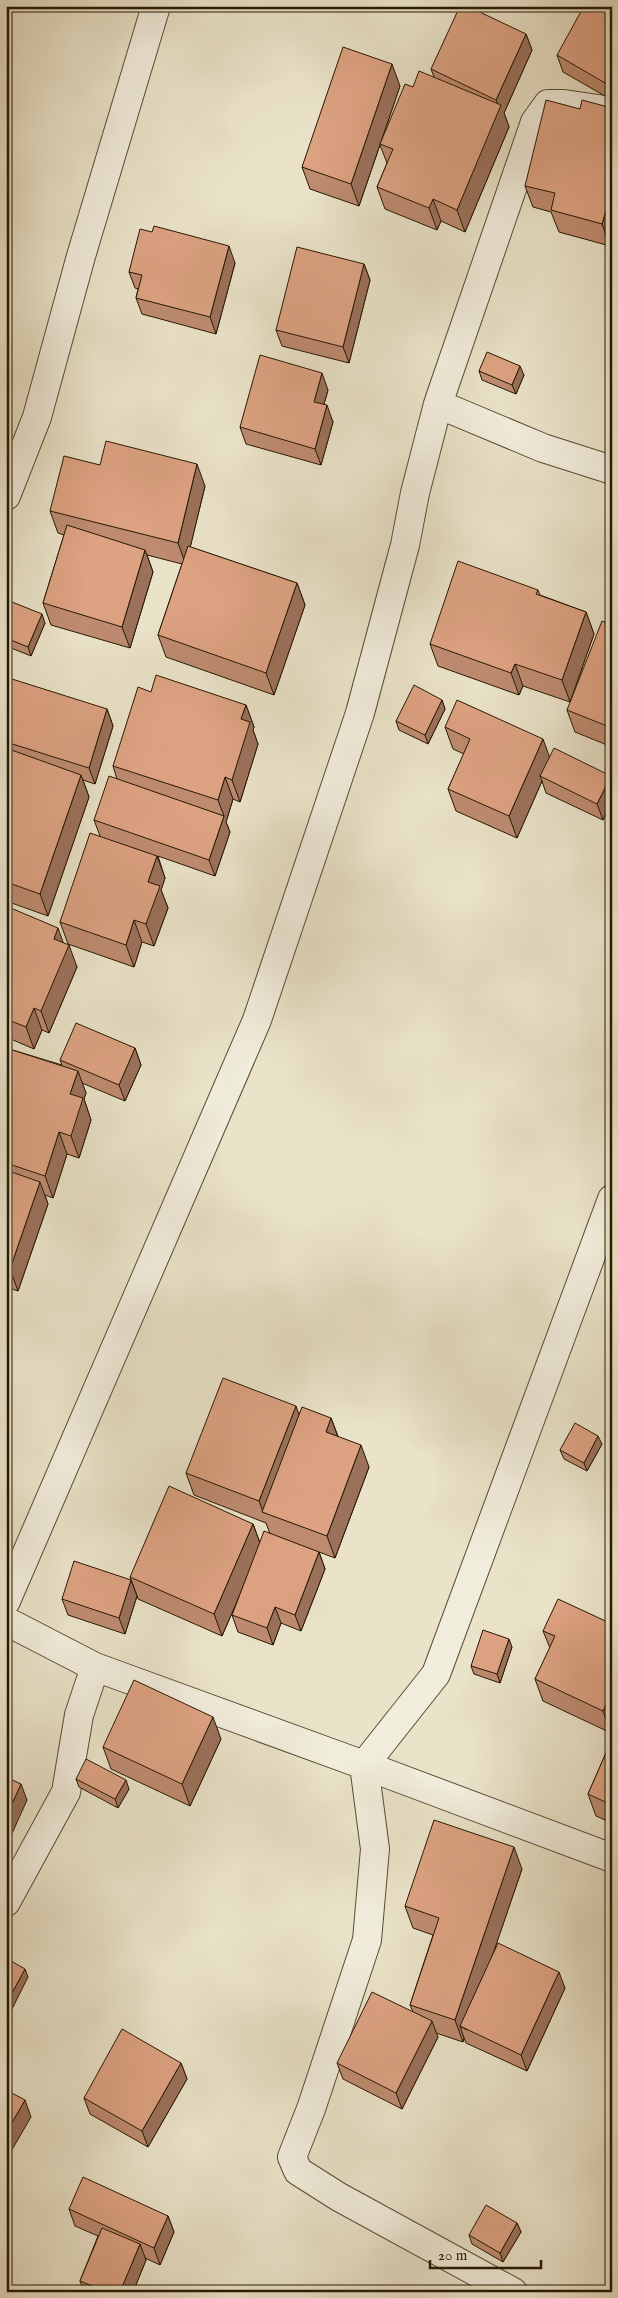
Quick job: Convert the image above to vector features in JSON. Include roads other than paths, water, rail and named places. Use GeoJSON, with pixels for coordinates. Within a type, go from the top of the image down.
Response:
{"type":"FeatureCollection","features":[{"type":"Feature","properties":{"kind":"street"},"geometry":{"type":"LineString","coordinates":[[6,496],[37,417],[81,256],[156,6]]}},
{"type":"Feature","properties":{"kind":"street"},"geometry":{"type":"LineString","coordinates":[[602,6],[612,12]]}},
{"type":"Feature","properties":{"kind":"street"},"geometry":{"type":"LineString","coordinates":[[6,1601],[257,1020],[360,713],[405,545],[415,493],[438,404],[535,122],[548,104],[612,111]]}},
{"type":"Feature","properties":{"kind":"street"},"geometry":{"type":"LineString","coordinates":[[438,404],[543,448],[612,470]]}},
{"type":"Feature","properties":{"kind":"street"},"geometry":{"type":"LineString","coordinates":[[513,2292],[339,2197],[298,2171],[292,2156],[311,2109],[367,1940],[375,1849],[364,1765],[436,1674],[612,1199]]}},
{"type":"Feature","properties":{"kind":"street"},"geometry":{"type":"LineString","coordinates":[[6,1621],[95,1667],[612,1858]]}},
{"type":"Feature","properties":{"kind":"street"},"geometry":{"type":"LineString","coordinates":[[6,1902],[66,1792],[78,1716],[95,1667]]}}]}
